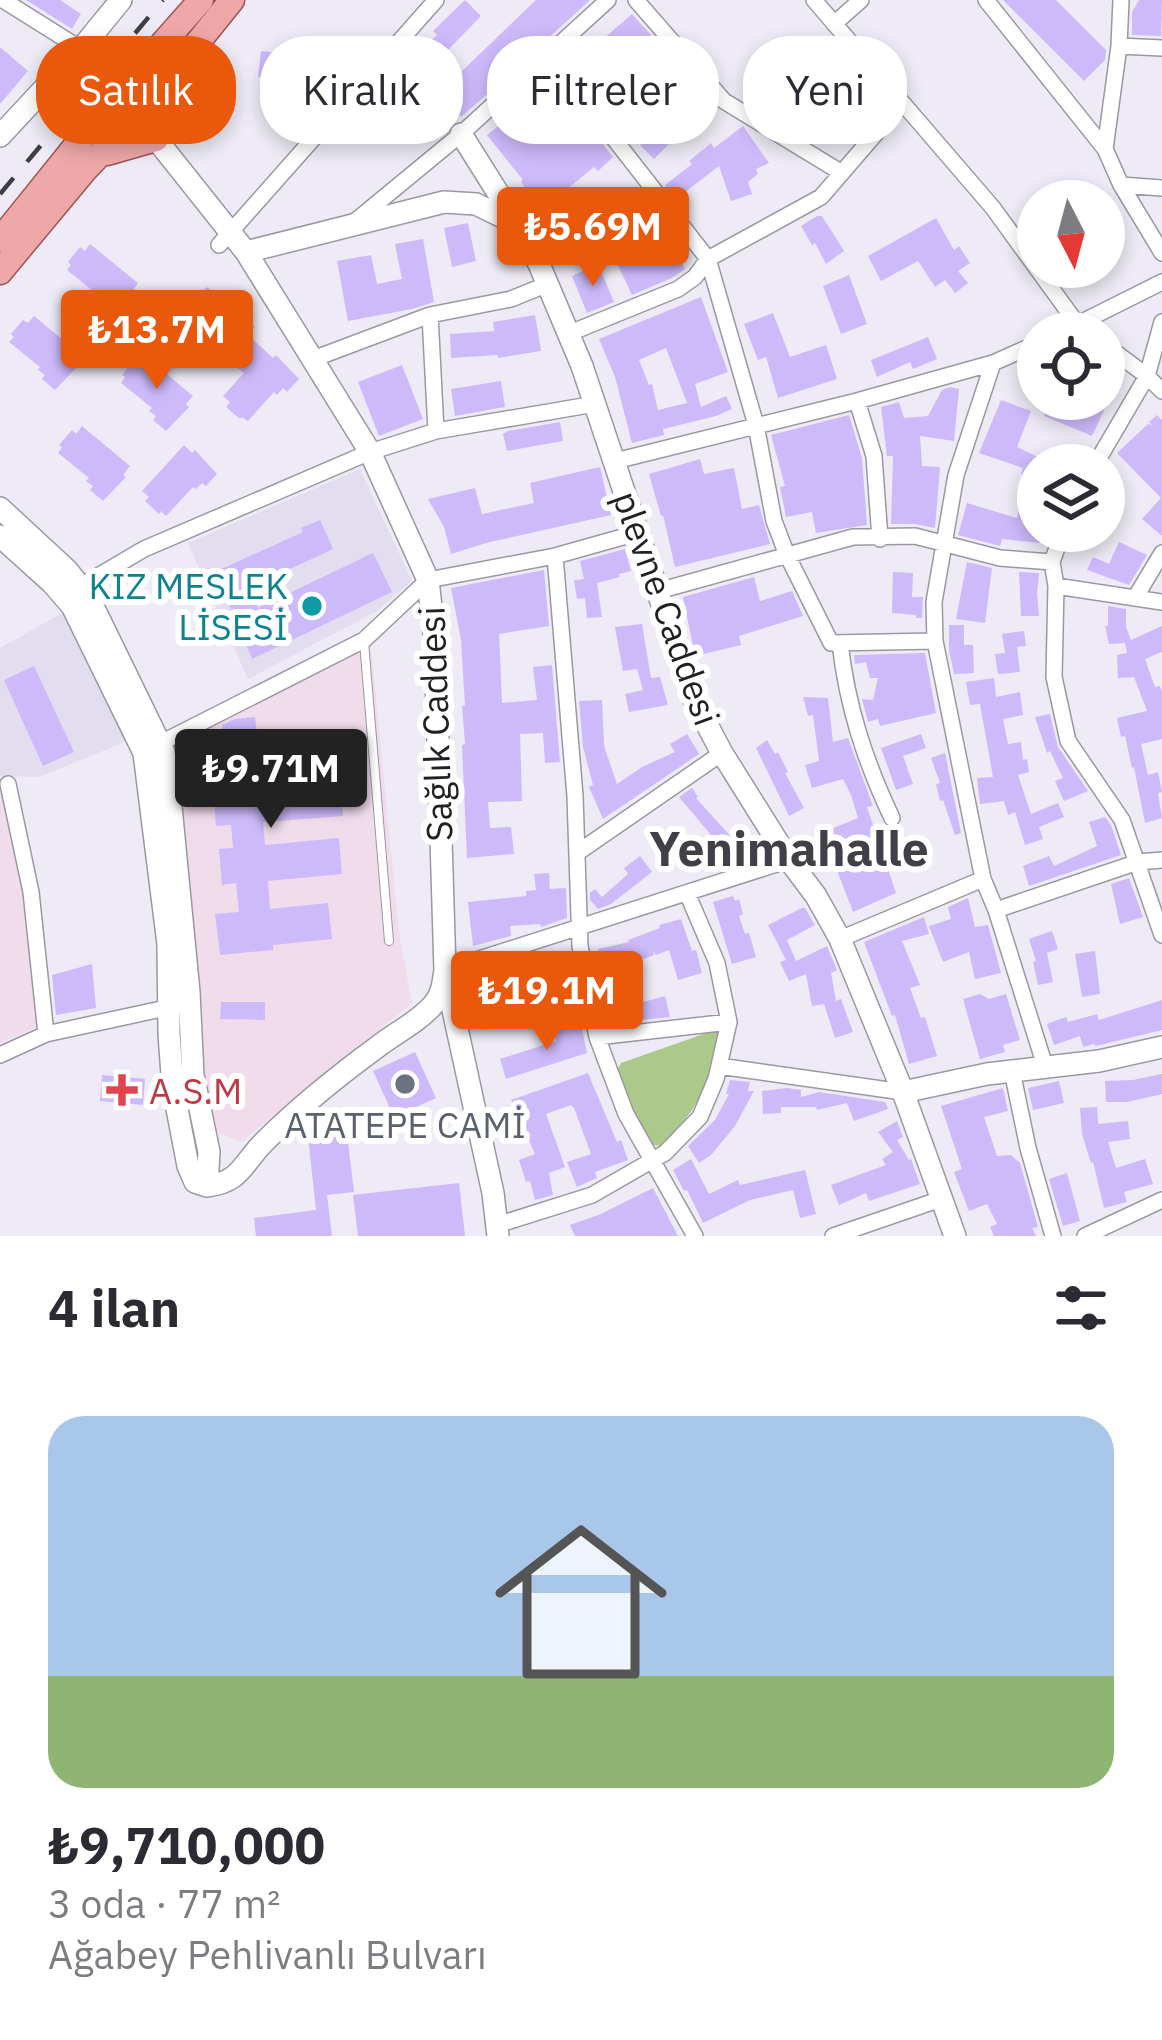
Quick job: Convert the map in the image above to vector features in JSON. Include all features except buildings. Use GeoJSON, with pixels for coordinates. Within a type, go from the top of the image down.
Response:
{"type":"FeatureCollection","features":[{"type":"Feature","properties":{"kind":"main road"},"geometry":{"type":"LineString","coordinates":[[169,36],[201,0]]}},
{"type":"Feature","properties":{"kind":"main road"},"geometry":{"type":"LineString","coordinates":[[203,36],[232,0]]}},
{"type":"Feature","properties":{"kind":"main road"},"geometry":{"type":"LineString","coordinates":[[0,240],[77,144]]}},
{"type":"Feature","properties":{"kind":"main road"},"geometry":{"type":"LineString","coordinates":[[0,272],[111,144]]}},
{"type":"Feature","properties":{"kind":"main road"},"geometry":{"type":"LineString","coordinates":[[99,156],[139,144]]}},
{"type":"Feature","properties":{"kind":"street"},"geometry":{"type":"LineString","coordinates":[[3,0],[59,36]]}},
{"type":"Feature","properties":{"kind":"street"},"geometry":{"type":"LineString","coordinates":[[92,36],[121,0]]}},
{"type":"Feature","properties":{"kind":"street"},"geometry":{"type":"LineString","coordinates":[[225,238],[436,0]]}},
{"type":"Feature","properties":{"kind":"street"},"geometry":{"type":"LineString","coordinates":[[567,36],[608,0]]}},
{"type":"Feature","properties":{"kind":"street"},"geometry":{"type":"LineString","coordinates":[[636,0],[724,101],[842,172]]}},
{"type":"Feature","properties":{"kind":"street"},"geometry":{"type":"LineString","coordinates":[[814,0],[844,36]]}},
{"type":"Feature","properties":{"kind":"street"},"geometry":{"type":"LineString","coordinates":[[834,24],[861,0]]}},
{"type":"Feature","properties":{"kind":"street"},"geometry":{"type":"LineString","coordinates":[[986,0],[1105,149],[1119,180]]}},
{"type":"Feature","properties":{"kind":"street"},"geometry":{"type":"LineString","coordinates":[[1105,149],[1119,46],[1120,0]]}},
{"type":"Feature","properties":{"kind":"street"},"geometry":{"type":"LineString","coordinates":[[1119,46],[1162,48]]}},
{"type":"Feature","properties":{"kind":"street"},"geometry":{"type":"LineString","coordinates":[[0,136],[36,98]]}},
{"type":"Feature","properties":{"kind":"street"},"geometry":{"type":"LineString","coordinates":[[463,131],[487,109]]}},
{"type":"Feature","properties":{"kind":"street"},"geometry":{"type":"LineString","coordinates":[[907,109],[993,208],[1070,312]]}},
{"type":"Feature","properties":{"kind":"street","name":"plevne Caddesi"},"geometry":{"type":"LineString","coordinates":[[463,139],[517,224],[570,333],[694,700],[722,753],[840,939],[955,1236]]}},
{"type":"Feature","properties":{"kind":"street","name":"Sağlık Caddesi"},"geometry":{"type":"LineString","coordinates":[[159,144],[225,238],[246,252],[313,359],[370,452],[428,580],[436,643],[445,970],[497,1231]]}},
{"type":"Feature","properties":{"kind":"street"},"geometry":{"type":"LineString","coordinates":[[351,225],[448,144]]}},
{"type":"Feature","properties":{"kind":"street"},"geometry":{"type":"LineString","coordinates":[[618,144],[708,259],[756,425],[774,521],[831,644],[934,641]]}},
{"type":"Feature","properties":{"kind":"street"},"geometry":{"type":"LineString","coordinates":[[570,333],[678,290],[708,259],[821,197],[866,144]]}},
{"type":"Feature","properties":{"kind":"street"},"geometry":{"type":"LineString","coordinates":[[1125,185],[1162,188]]}},
{"type":"Feature","properties":{"kind":"street"},"geometry":{"type":"LineString","coordinates":[[1125,192],[1162,253]]}},
{"type":"Feature","properties":{"kind":"street"},"geometry":{"type":"LineString","coordinates":[[246,252],[444,202],[476,204],[517,224]]}},
{"type":"Feature","properties":{"kind":"street"},"geometry":{"type":"LineString","coordinates":[[1112,312],[1162,282]]}},
{"type":"Feature","properties":{"kind":"street"},"geometry":{"type":"LineString","coordinates":[[313,359],[430,315],[511,298],[548,284]]}},
{"type":"Feature","properties":{"kind":"street"},"geometry":{"type":"LineString","coordinates":[[430,315],[436,431]]}},
{"type":"Feature","properties":{"kind":"street"},"geometry":{"type":"LineString","coordinates":[[1108,444],[1147,376],[1162,322]]}},
{"type":"Feature","properties":{"kind":"street"},"geometry":{"type":"LineString","coordinates":[[615,461],[857,401],[1017,352]]}},
{"type":"Feature","properties":{"kind":"street"},"geometry":{"type":"LineString","coordinates":[[1125,360],[1162,392]]}},
{"type":"Feature","properties":{"kind":"street"},"geometry":{"type":"LineString","coordinates":[[993,363],[956,476],[934,602],[934,641],[983,879],[1045,1066]]}},
{"type":"Feature","properties":{"kind":"street"},"geometry":{"type":"LineString","coordinates":[[857,401],[874,456],[880,538]]}},
{"type":"Feature","properties":{"kind":"street"},"geometry":{"type":"LineString","coordinates":[[72,591],[144,549],[370,452],[436,431],[595,404]]}},
{"type":"Feature","properties":{"kind":"street"},"geometry":{"type":"LineString","coordinates":[[0,508],[72,591],[79,616],[152,748],[168,944],[209,1152],[207,1186]]}},
{"type":"Feature","properties":{"kind":"street"},"geometry":{"type":"LineString","coordinates":[[152,748],[364,640],[428,580],[554,556],[637,532]]}},
{"type":"Feature","properties":{"kind":"street"},"geometry":{"type":"LineString","coordinates":[[0,536],[72,591]]}},
{"type":"Feature","properties":{"kind":"street"},"geometry":{"type":"LineString","coordinates":[[658,591],[853,537],[915,536],[1000,558],[1052,562]]}},
{"type":"Feature","properties":{"kind":"street"},"geometry":{"type":"LineString","coordinates":[[1056,552],[1052,562],[1057,586],[1054,677],[1068,741],[1122,820],[1162,935]]}},
{"type":"Feature","properties":{"kind":"street"},"geometry":{"type":"LineString","coordinates":[[1135,598],[1162,554]]}},
{"type":"Feature","properties":{"kind":"street"},"geometry":{"type":"LineString","coordinates":[[554,556],[574,796],[580,946],[597,1037],[626,1114],[695,1236]]}},
{"type":"Feature","properties":{"kind":"street"},"geometry":{"type":"LineString","coordinates":[[1057,586],[1162,602]]}},
{"type":"Feature","properties":{"kind":"street"},"geometry":{"type":"LineString","coordinates":[[839,643],[854,724],[892,818]]}},
{"type":"Feature","properties":{"kind":"street"},"geometry":{"type":"LineString","coordinates":[[577,853],[722,753]]}},
{"type":"Feature","properties":{"kind":"street"},"geometry":{"type":"LineString","coordinates":[[8,784],[31,892],[46,1034]]}},
{"type":"Feature","properties":{"kind":"street"},"geometry":{"type":"LineString","coordinates":[[179,1005],[173,1088],[188,1166],[195,1182],[207,1186],[233,1180],[260,1146],[342,1074],[435,1003],[445,970],[789,860]]}},
{"type":"Feature","properties":{"kind":"street"},"geometry":{"type":"LineString","coordinates":[[997,910],[1138,862],[1162,860]]}},
{"type":"Feature","properties":{"kind":"street"},"geometry":{"type":"LineString","coordinates":[[840,939],[983,879]]}},
{"type":"Feature","properties":{"kind":"street"},"geometry":{"type":"LineString","coordinates":[[497,1231],[592,1195],[664,1153],[700,1117],[729,1022],[717,963],[686,892]]}},
{"type":"Feature","properties":{"kind":"street"},"geometry":{"type":"LineString","coordinates":[[0,1055],[46,1034],[179,1005]]}},
{"type":"Feature","properties":{"kind":"street"},"geometry":{"type":"LineString","coordinates":[[597,1037],[729,1022]]}},
{"type":"Feature","properties":{"kind":"street"},"geometry":{"type":"LineString","coordinates":[[719,1066],[902,1092],[1162,1047]]}},
{"type":"Feature","properties":{"kind":"street"},"geometry":{"type":"LineString","coordinates":[[1012,1071],[1053,1236]]}},
{"type":"Feature","properties":{"kind":"street"},"geometry":{"type":"LineString","coordinates":[[209,1152],[260,1146]]}},
{"type":"Feature","properties":{"kind":"street"},"geometry":{"type":"LineString","coordinates":[[842,1234],[941,1199]]}},
{"type":"Feature","properties":{"kind":"street"},"geometry":{"type":"LineString","coordinates":[[1086,1236],[1162,1201]]}},
{"type":"Feature","properties":{"kind":"lane"},"geometry":{"type":"LineString","coordinates":[[364,640],[389,940]]}},
{"type":"Feature","properties":{"kind":"shaded area"},"geometry":{"type":"Polygon","coordinates":[[[360,469],[412,581],[377,611],[248,679],[188,543],[360,469]]]}},
{"type":"Feature","properties":{"kind":"shaded area"},"geometry":{"type":"Polygon","coordinates":[[[64,612],[127,741],[39,777],[0,776],[0,648],[64,612]]]}},
{"type":"Feature","properties":{"kind":"shaded area"},"geometry":{"type":"Polygon","coordinates":[[[371,645],[399,934],[412,1003],[241,1142],[208,1129],[177,742],[371,645]]]}},
{"type":"Feature","properties":{"kind":"shaded area"},"geometry":{"type":"Polygon","coordinates":[[[0,792],[27,891],[39,1026],[0,1043],[0,792]]]}},
{"type":"Feature","properties":{"kind":"green space"},"geometry":{"type":"Polygon","coordinates":[[[715,1030],[720,1035],[716,1053],[693,1109],[660,1146],[648,1144],[617,1070],[621,1063],[715,1030]]]}},
{"type":"Feature","properties":{"kind":"railway"},"geometry":{"type":"LineString","coordinates":[[0,194],[163,0]]}},
{"type":"Feature","properties":{"kind":"place","name":"KIZ MESLEK LİSESİ"},"geometry":{"type":"Point","coordinates":[312,606]}},
{"type":"Feature","properties":{"kind":"place","name":"ATATEPE CAMİ"},"geometry":{"type":"Point","coordinates":[405,1084]}},
{"type":"Feature","properties":{"kind":"place","name":"A.S.M"},"geometry":{"type":"Point","coordinates":[122,1090]}},
{"type":"Feature","properties":{"kind":"district","name":"Yenimahalle"},"geometry":{"type":"Point","coordinates":[789,848]}}]}
